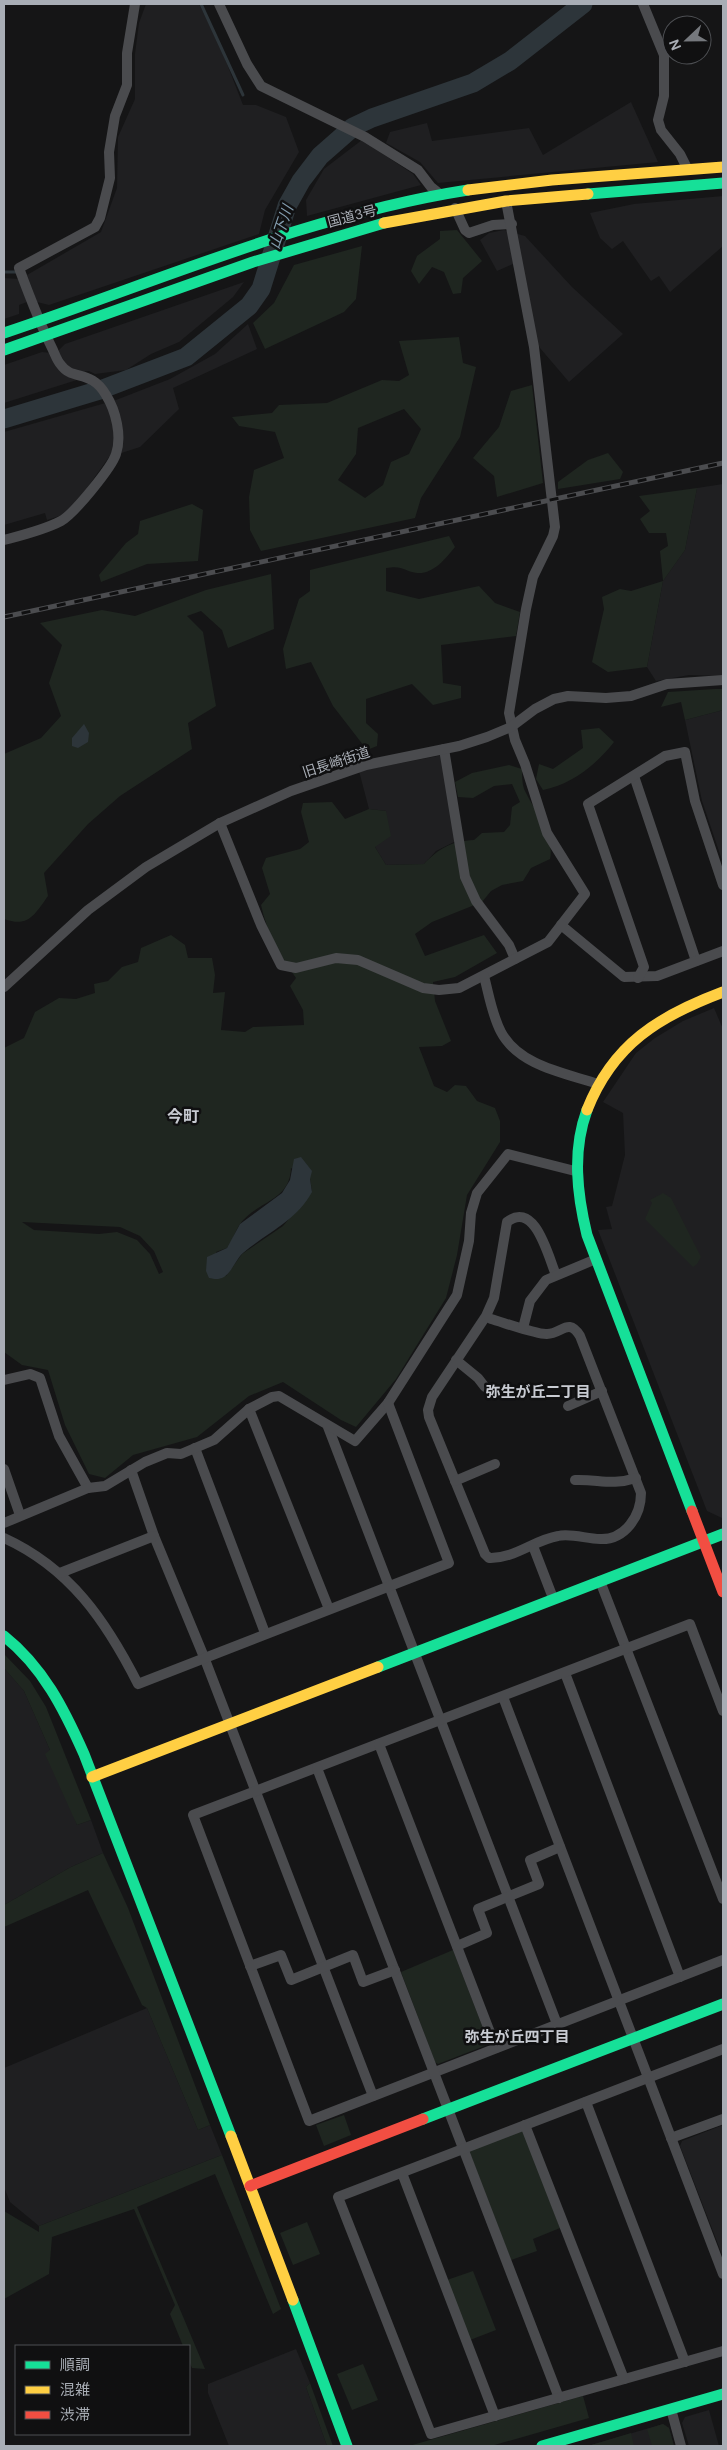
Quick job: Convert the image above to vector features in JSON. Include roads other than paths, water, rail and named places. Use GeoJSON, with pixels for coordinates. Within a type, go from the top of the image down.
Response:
{"type":"FeatureCollection","features":[{"type":"Feature","properties":{"kind":"main road","name":"国道3号"},"geometry":{"type":"LineString","coordinates":[[4,333],[298,231],[384,206],[505,185],[723,167]]}},
{"type":"Feature","properties":{"kind":"main road","name":"国道3号"},"geometry":{"type":"LineString","coordinates":[[4,350],[295,248],[389,222],[506,201],[723,183]]}},
{"type":"Feature","properties":{"kind":"main road"},"geometry":{"type":"LineString","coordinates":[[723,992],[688,1005],[653,1024],[618,1058],[598,1084],[584,1117],[575,1171],[581,1217],[723,1592]]}},
{"type":"Feature","properties":{"kind":"main road"},"geometry":{"type":"LineString","coordinates":[[92,1777],[723,1534]]}},
{"type":"Feature","properties":{"kind":"main road"},"geometry":{"type":"LineString","coordinates":[[4,1636],[27,1658],[59,1700],[92,1777],[250,2186],[347,2446]]}},
{"type":"Feature","properties":{"kind":"main road"},"geometry":{"type":"LineString","coordinates":[[250,2186],[723,2004]]}},
{"type":"Feature","properties":{"kind":"main road"},"geometry":{"type":"LineString","coordinates":[[542,2446],[723,2394]]}},
{"type":"Feature","properties":{"kind":"street"},"geometry":{"type":"LineString","coordinates":[[4,540],[63,520],[78,508],[116,455],[118,439],[115,415],[106,394],[93,379],[84,375],[72,374],[61,366],[39,322],[21,272],[95,227],[100,218],[110,178],[110,139],[116,116],[128,85],[127,53],[135,4]]}},
{"type":"Feature","properties":{"kind":"street"},"geometry":{"type":"LineString","coordinates":[[219,4],[247,64],[262,86],[360,135],[418,170],[431,187],[458,210],[465,230],[469,234],[493,225],[512,224]]}},
{"type":"Feature","properties":{"kind":"street"},"geometry":{"type":"LineString","coordinates":[[643,4],[664,55],[664,96],[658,120],[661,130],[680,154],[688,170]]}},
{"type":"Feature","properties":{"kind":"street"},"geometry":{"type":"LineString","coordinates":[[220,823],[261,925],[281,966],[296,968],[336,958],[358,960],[423,988],[439,990],[459,988],[548,942],[585,894],[547,833],[511,727],[509,713],[533,577],[553,536],[555,526],[534,346],[512,224],[506,201]]}},
{"type":"Feature","properties":{"kind":"street","name":"旧長崎街道"},"geometry":{"type":"LineString","coordinates":[[4,987],[88,910],[146,867],[220,823],[291,791],[366,765],[487,738],[511,727],[535,709],[554,699],[568,696],[606,698],[631,696],[667,684],[723,680]]}},
{"type":"Feature","properties":{"kind":"street"},"geometry":{"type":"LineString","coordinates":[[444,749],[465,877],[476,901],[509,945],[515,959]]}},
{"type":"Feature","properties":{"kind":"street"},"geometry":{"type":"LineString","coordinates":[[638,978],[644,967],[588,804],[665,756],[684,752],[695,801],[723,885]]}},
{"type":"Feature","properties":{"kind":"street"},"geometry":{"type":"LineString","coordinates":[[634,776],[696,961]]}},
{"type":"Feature","properties":{"kind":"street"},"geometry":{"type":"LineString","coordinates":[[561,925],[624,977],[657,976],[723,951]]}},
{"type":"Feature","properties":{"kind":"street"},"geometry":{"type":"LineString","coordinates":[[484,976],[492,1011],[502,1034],[520,1054],[541,1066],[598,1084]]}},
{"type":"Feature","properties":{"kind":"street"},"geometry":{"type":"LineString","coordinates":[[4,1523],[88,1488],[105,1486],[131,1470],[167,1453],[181,1454],[214,1440],[249,1409],[272,1397],[280,1396],[328,1427],[355,1441],[388,1403],[457,1295],[469,1241],[471,1213],[477,1193],[503,1160],[508,1154],[575,1171]]}},
{"type":"Feature","properties":{"kind":"street"},"geometry":{"type":"LineString","coordinates":[[486,1316],[490,1319],[546,1334],[564,1327],[576,1329],[641,1493],[639,1509],[630,1526],[617,1535],[602,1540],[559,1535],[503,1558],[489,1558],[485,1554],[428,1410],[432,1397],[486,1316],[494,1298],[505,1231],[508,1222],[514,1216],[522,1215],[530,1219],[535,1226],[556,1275]]}},
{"type":"Feature","properties":{"kind":"street"},"geometry":{"type":"LineString","coordinates":[[524,1328],[530,1301],[542,1284],[556,1275],[596,1259]]}},
{"type":"Feature","properties":{"kind":"street"},"geometry":{"type":"LineString","coordinates":[[456,1360],[478,1378],[485,1387]]}},
{"type":"Feature","properties":{"kind":"street"},"geometry":{"type":"LineString","coordinates":[[4,1380],[30,1374],[40,1378],[59,1436],[88,1488]]}},
{"type":"Feature","properties":{"kind":"street"},"geometry":{"type":"LineString","coordinates":[[568,1406],[602,1391]]}},
{"type":"Feature","properties":{"kind":"street"},"geometry":{"type":"LineString","coordinates":[[4,1538],[18,1544],[60,1573],[92,1606],[118,1644],[138,1684],[328,1609],[449,1564],[388,1403]]}},
{"type":"Feature","properties":{"kind":"street"},"geometry":{"type":"LineString","coordinates":[[249,1409],[328,1609]]}},
{"type":"Feature","properties":{"kind":"street"},"geometry":{"type":"LineString","coordinates":[[328,1427],[557,2024]]}},
{"type":"Feature","properties":{"kind":"street"},"geometry":{"type":"LineString","coordinates":[[195,1448],[265,1634]]}},
{"type":"Feature","properties":{"kind":"street"},"geometry":{"type":"LineString","coordinates":[[455,1481],[496,1464]]}},
{"type":"Feature","properties":{"kind":"street"},"geometry":{"type":"LineString","coordinates":[[4,1469],[20,1515]]}},
{"type":"Feature","properties":{"kind":"street"},"geometry":{"type":"LineString","coordinates":[[131,1470],[154,1536],[204,1657],[254,1792],[372,2096]]}},
{"type":"Feature","properties":{"kind":"street"},"geometry":{"type":"LineString","coordinates":[[575,1480],[612,1484],[636,1478]]}},
{"type":"Feature","properties":{"kind":"street"},"geometry":{"type":"LineString","coordinates":[[60,1573],[154,1536]]}},
{"type":"Feature","properties":{"kind":"street"},"geometry":{"type":"LineString","coordinates":[[533,1546],[553,1598]]}},
{"type":"Feature","properties":{"kind":"street"},"geometry":{"type":"LineString","coordinates":[[600,1580],[723,1899]]}},
{"type":"Feature","properties":{"kind":"street"},"geometry":{"type":"LineString","coordinates":[[723,1711],[690,1624],[193,1815],[309,2121],[723,1960]]}},
{"type":"Feature","properties":{"kind":"street"},"geometry":{"type":"LineString","coordinates":[[565,1673],[680,1977]]}},
{"type":"Feature","properties":{"kind":"street"},"geometry":{"type":"LineString","coordinates":[[503,1697],[723,2274]]}},
{"type":"Feature","properties":{"kind":"street"},"geometry":{"type":"LineString","coordinates":[[379,1744],[496,2048]]}},
{"type":"Feature","properties":{"kind":"street"},"geometry":{"type":"LineString","coordinates":[[317,1768],[559,2398]]}},
{"type":"Feature","properties":{"kind":"street"},"geometry":{"type":"LineString","coordinates":[[457,1946],[487,1933],[478,1909],[539,1884],[530,1860],[560,1847]]}},
{"type":"Feature","properties":{"kind":"street"},"geometry":{"type":"LineString","coordinates":[[250,1966],[280,1954],[291,1980],[353,1955],[363,1982],[395,1970]]}},
{"type":"Feature","properties":{"kind":"street"},"geometry":{"type":"LineString","coordinates":[[723,2049],[338,2197],[431,2434],[723,2351]]}},
{"type":"Feature","properties":{"kind":"street"},"geometry":{"type":"LineString","coordinates":[[586,2102],[685,2362]]}},
{"type":"Feature","properties":{"kind":"street"},"geometry":{"type":"LineString","coordinates":[[672,2138],[723,2118]]}},
{"type":"Feature","properties":{"kind":"street"},"geometry":{"type":"LineString","coordinates":[[525,2125],[624,2379]]}},
{"type":"Feature","properties":{"kind":"street"},"geometry":{"type":"LineString","coordinates":[[402,2172],[495,2416]]}},
{"type":"Feature","properties":{"kind":"street"},"geometry":{"type":"LineString","coordinates":[[670,2409],[681,2446]]}},
{"type":"Feature","properties":{"kind":"waterway"},"geometry":{"type":"LineString","coordinates":[[201,4],[243,95]]}},
{"type":"Feature","properties":{"kind":"waterway","name":"山下川"},"geometry":{"type":"LineString","coordinates":[[4,419],[100,390],[186,357],[249,306],[261,289],[287,206],[301,181],[320,156],[353,127],[372,118],[473,83],[510,61],[583,4]]}},
{"type":"Feature","properties":{"kind":"waterway"},"geometry":{"type":"LineString","coordinates":[[4,272],[18,272]]}},
{"type":"Feature","properties":{"kind":"railway"},"geometry":{"type":"LineString","coordinates":[[4,617],[723,463]]}},
{"type":"Feature","properties":{"kind":"district","name":"今町"},"geometry":{"type":"Point","coordinates":[183,1116]}},
{"type":"Feature","properties":{"kind":"district","name":"弥生が丘二丁目"},"geometry":{"type":"Point","coordinates":[538,1392]}},
{"type":"Feature","properties":{"kind":"district","name":"弥生が丘四丁目"},"geometry":{"type":"Point","coordinates":[517,2037]}}]}
